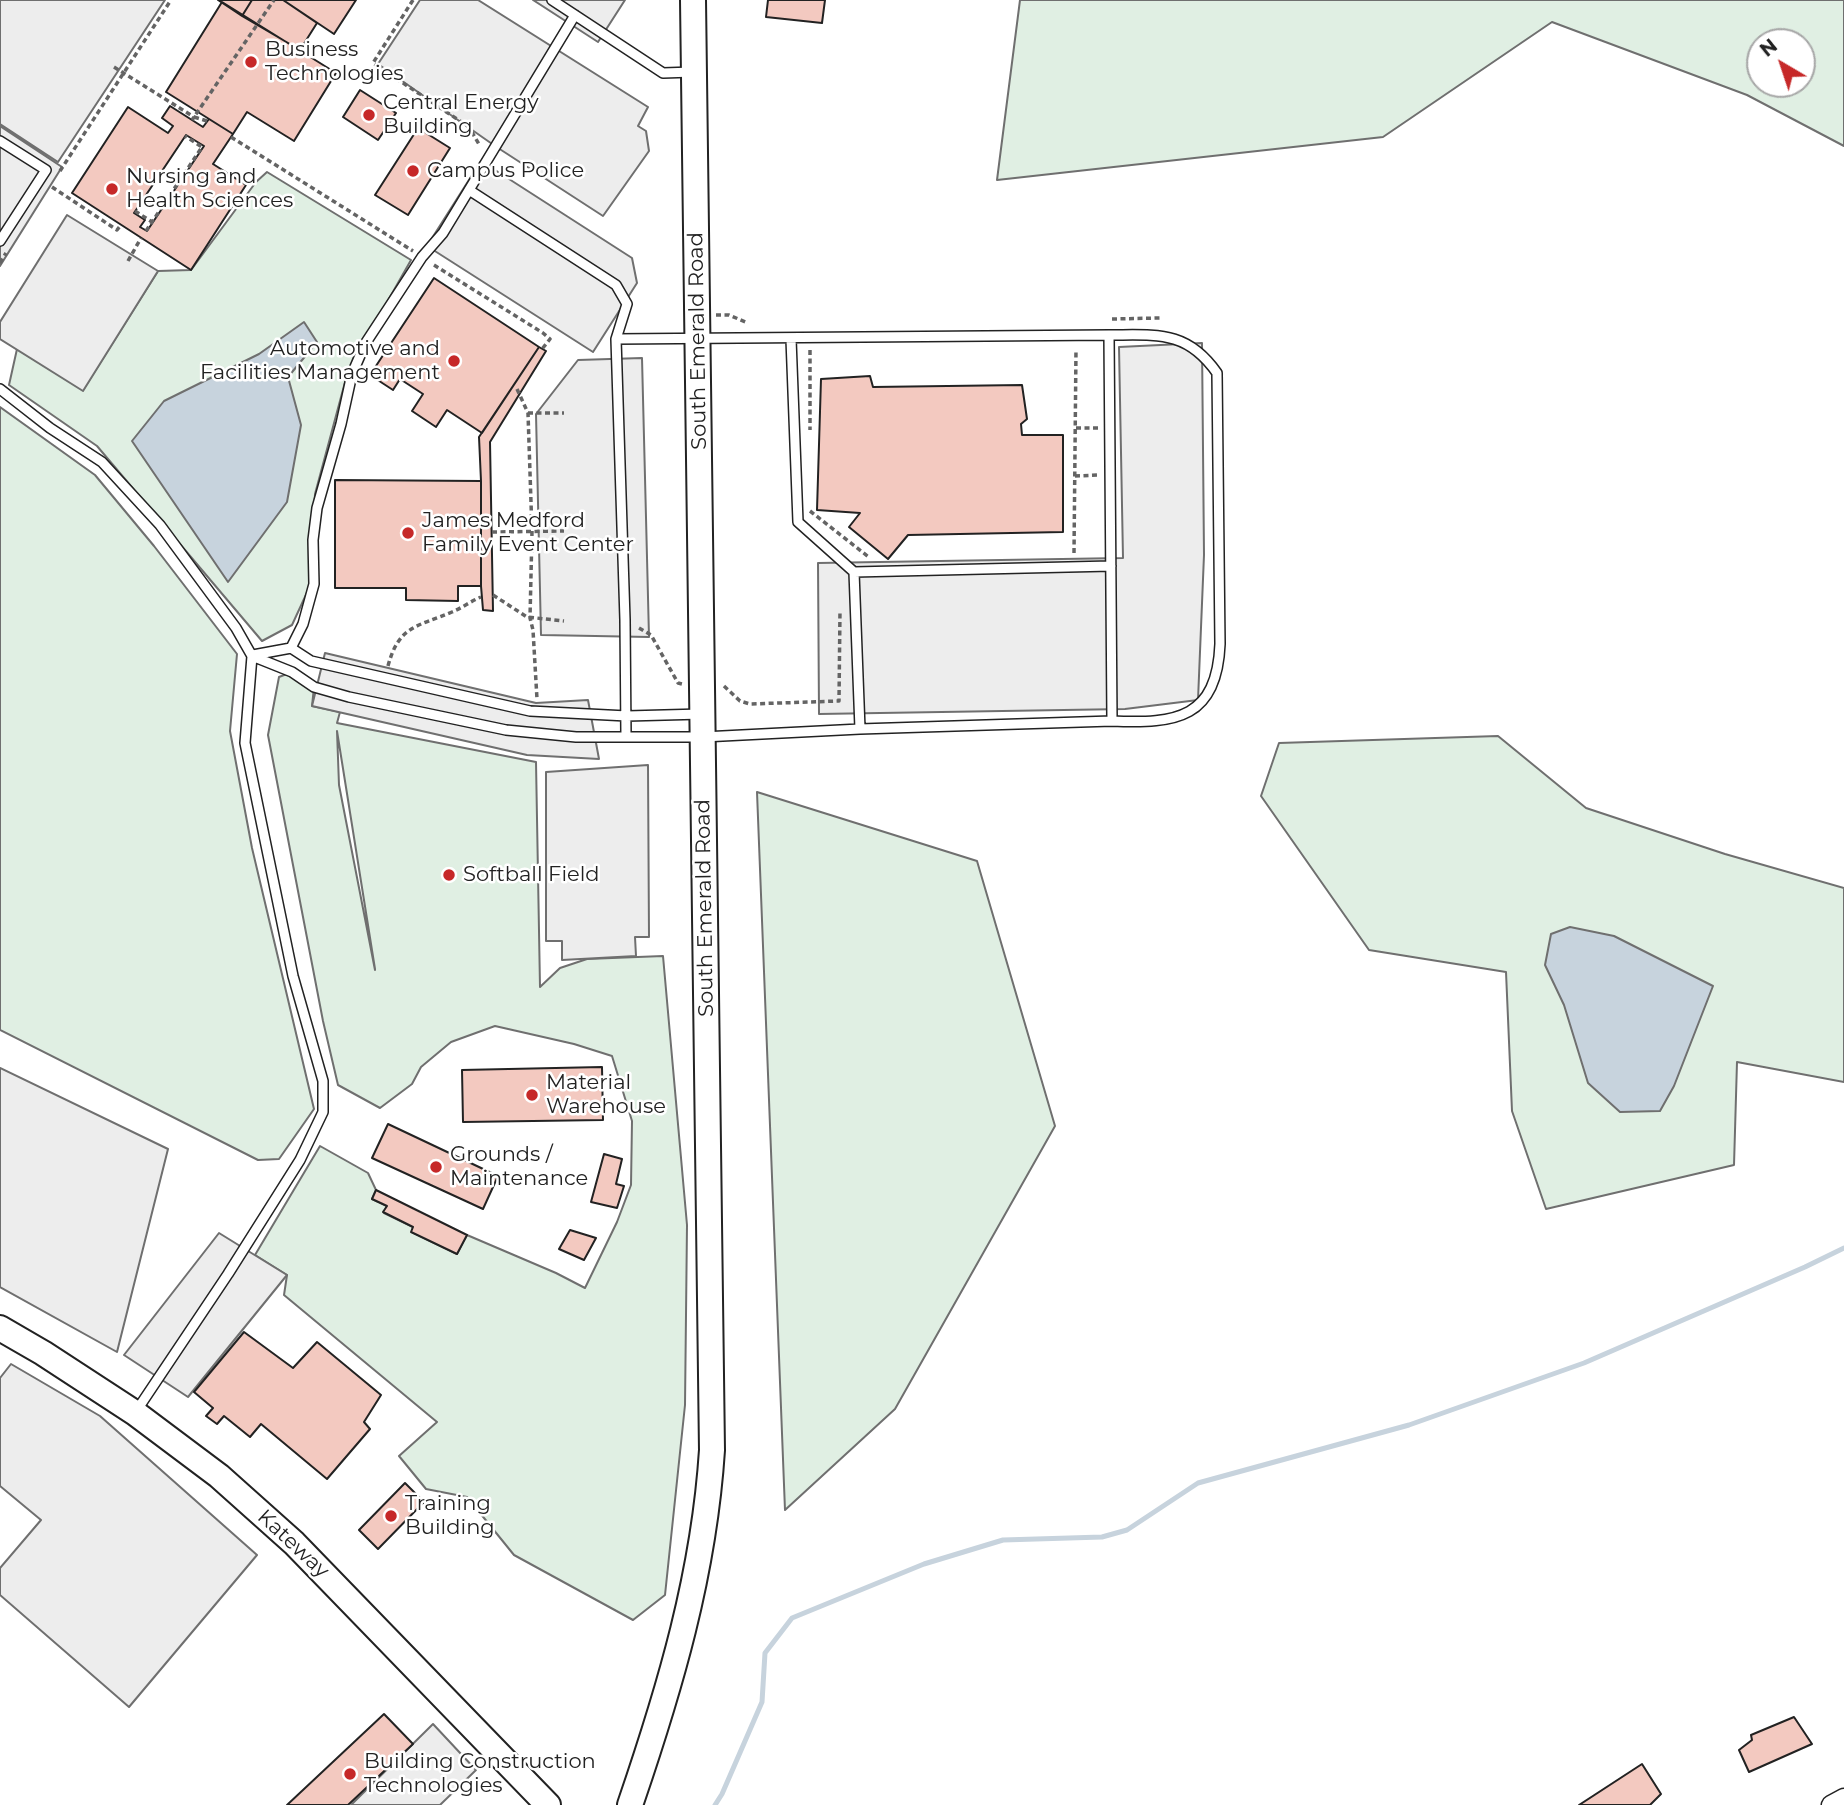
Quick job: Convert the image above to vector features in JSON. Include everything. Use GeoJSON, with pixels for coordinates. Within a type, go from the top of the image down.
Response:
{"type":"FeatureCollection","features":[{"type":"Feature","properties":{"kind":"street","name":"South Emerald Road"},"geometry":{"type":"LineString","coordinates":[[629,1805],[660,1720],[688,1612],[705,1530],[712,1451],[694,0]]}},
{"type":"Feature","properties":{"kind":"street","name":"Kateway"},"geometry":{"type":"LineString","coordinates":[[0,1328],[135,1413],[219,1476],[294,1543],[548,1805]]}},
{"type":"Feature","properties":{"kind":"street"},"geometry":{"type":"LineString","coordinates":[[1831,1805],[1844,1798]]}},
{"type":"Feature","properties":{"kind":"lane"},"geometry":{"type":"LineString","coordinates":[[552,0],[663,72],[694,72]]}},
{"type":"Feature","properties":{"kind":"lane"},"geometry":{"type":"LineString","coordinates":[[291,648],[303,624],[314,584],[313,540],[317,508],[352,374],[365,344],[422,257],[443,233],[575,15]]}},
{"type":"Feature","properties":{"kind":"lane"},"geometry":{"type":"LineString","coordinates":[[0,141],[46,170],[0,242]]}},
{"type":"Feature","properties":{"kind":"lane"},"geometry":{"type":"LineString","coordinates":[[469,190],[616,285],[627,304],[616,339],[626,737]]}},
{"type":"Feature","properties":{"kind":"lane"},"geometry":{"type":"LineString","coordinates":[[252,656],[291,648],[311,661],[530,711],[627,716],[703,725],[860,729],[1169,719],[1197,708],[1208,696],[1219,667],[1220,645],[1217,373],[1205,356],[1180,340],[1109,335],[616,339]]}},
{"type":"Feature","properties":{"kind":"lane"},"geometry":{"type":"LineString","coordinates":[[1109,335],[1112,721]]}},
{"type":"Feature","properties":{"kind":"lane"},"geometry":{"type":"LineString","coordinates":[[791,339],[798,522],[854,572],[1111,566]]}},
{"type":"Feature","properties":{"kind":"lane"},"geometry":{"type":"LineString","coordinates":[[0,389],[102,462],[160,525],[236,628],[252,656],[245,743],[293,976],[323,1081],[323,1112],[300,1160],[135,1413]]}},
{"type":"Feature","properties":{"kind":"lane"},"geometry":{"type":"LineString","coordinates":[[854,572],[860,729]]}},
{"type":"Feature","properties":{"kind":"lane"},"geometry":{"type":"LineString","coordinates":[[252,656],[292,672],[314,687],[349,697],[506,730],[576,737],[626,737],[703,725]]}},
{"type":"Feature","properties":{"kind":"path"},"geometry":{"type":"LineString","coordinates":[[44,195],[171,0]]}},
{"type":"Feature","properties":{"kind":"path"},"geometry":{"type":"LineString","coordinates":[[193,118],[274,0]]}},
{"type":"Feature","properties":{"kind":"path"},"geometry":{"type":"LineString","coordinates":[[413,0],[373,62],[468,127],[487,159]]}},
{"type":"Feature","properties":{"kind":"path"},"geometry":{"type":"LineString","coordinates":[[114,67],[193,118],[207,121]]}},
{"type":"Feature","properties":{"kind":"path"},"geometry":{"type":"LineString","coordinates":[[146,231],[202,147],[185,136]]}},
{"type":"Feature","properties":{"kind":"path"},"geometry":{"type":"LineString","coordinates":[[231,137],[543,333],[550,339],[542,349]]}},
{"type":"Feature","properties":{"kind":"path"},"geometry":{"type":"LineString","coordinates":[[50,186],[117,230],[121,225]]}},
{"type":"Feature","properties":{"kind":"path"},"geometry":{"type":"LineString","coordinates":[[135,211],[152,222]]}},
{"type":"Feature","properties":{"kind":"path"},"geometry":{"type":"LineString","coordinates":[[128,261],[141,238]]}},
{"type":"Feature","properties":{"kind":"path"},"geometry":{"type":"LineString","coordinates":[[0,263],[11,247]]}},
{"type":"Feature","properties":{"kind":"path"},"geometry":{"type":"LineString","coordinates":[[1104,320],[1160,318]]}},
{"type":"Feature","properties":{"kind":"path"},"geometry":{"type":"LineString","coordinates":[[1074,554],[1076,335]]}},
{"type":"Feature","properties":{"kind":"path"},"geometry":{"type":"LineString","coordinates":[[517,390],[528,413],[532,532],[530,618],[537,695]]}},
{"type":"Feature","properties":{"kind":"path"},"geometry":{"type":"LineString","coordinates":[[528,413],[564,413]]}},
{"type":"Feature","properties":{"kind":"path"},"geometry":{"type":"LineString","coordinates":[[1076,428],[1110,428]]}},
{"type":"Feature","properties":{"kind":"path"},"geometry":{"type":"LineString","coordinates":[[1075,476],[1110,475]]}},
{"type":"Feature","properties":{"kind":"path"},"geometry":{"type":"LineString","coordinates":[[492,532],[564,531]]}},
{"type":"Feature","properties":{"kind":"path"},"geometry":{"type":"LineString","coordinates":[[854,572],[874,561]]}},
{"type":"Feature","properties":{"kind":"path"},"geometry":{"type":"LineString","coordinates":[[493,595],[530,618],[564,621]]}},
{"type":"Feature","properties":{"kind":"path"},"geometry":{"type":"LineString","coordinates":[[385,678],[394,647],[403,634],[420,623],[448,614],[481,597]]}},
{"type":"Feature","properties":{"kind":"path"},"geometry":{"type":"LineString","coordinates":[[625,620],[652,635],[678,683],[723,685],[740,701],[750,704],[839,701],[840,610]]}},
{"type":"Feature","properties":{"kind":"green space"},"geometry":{"type":"Polygon","coordinates":[[[1020,0],[1844,0],[1844,146],[1753,98],[1816,98],[1816,28],[1746,28],[1746,95],[1552,22],[1383,137],[997,180],[1020,0]]]}},
{"type":"Feature","properties":{"kind":"green space"},"geometry":{"type":"Polygon","coordinates":[[[267,172],[411,260],[348,371],[315,494],[310,586],[292,625],[262,641],[97,446],[9,385],[17,349],[83,390],[158,271],[191,270],[256,182],[267,172]]]}},
{"type":"Feature","properties":{"kind":"green space"},"geometry":{"type":"Polygon","coordinates":[[[0,407],[95,475],[237,654],[230,731],[252,848],[314,1109],[279,1159],[258,1160],[0,1030],[0,407]]]}},
{"type":"Feature","properties":{"kind":"green space"},"geometry":{"type":"Polygon","coordinates":[[[292,672],[314,687],[312,706],[340,712],[337,723],[536,762],[540,987],[560,968],[587,959],[663,956],[687,1225],[685,1405],[665,1595],[633,1620],[514,1555],[467,1497],[426,1489],[399,1456],[437,1422],[284,1295],[287,1275],[255,1255],[320,1146],[368,1173],[376,1190],[372,1199],[387,1206],[384,1213],[413,1227],[412,1232],[457,1254],[467,1235],[585,1288],[617,1222],[631,1185],[632,1121],[612,1056],[574,1044],[495,1026],[451,1042],[421,1067],[412,1084],[380,1108],[338,1085],[323,1021],[268,735],[279,677],[292,672]],[[337,731],[339,785],[375,970],[337,731]]]}},
{"type":"Feature","properties":{"kind":"green space"},"geometry":{"type":"Polygon","coordinates":[[[1498,736],[1586,808],[1725,854],[1844,888],[1844,1082],[1737,1062],[1734,1165],[1546,1209],[1512,1111],[1506,972],[1369,950],[1261,796],[1279,743],[1498,736]]]}},
{"type":"Feature","properties":{"kind":"green space"},"geometry":{"type":"Polygon","coordinates":[[[757,792],[977,861],[1055,1126],[895,1409],[785,1510],[757,792]]]}},
{"type":"Feature","properties":{"kind":"shaded area"},"geometry":{"type":"Polygon","coordinates":[[[0,0],[165,0],[58,162],[0,124],[0,0]]]}},
{"type":"Feature","properties":{"kind":"shaded area"},"geometry":{"type":"Polygon","coordinates":[[[420,0],[478,0],[648,107],[638,126],[646,131],[649,151],[603,216],[495,146],[378,64],[420,0]]]}},
{"type":"Feature","properties":{"kind":"shaded area"},"geometry":{"type":"Polygon","coordinates":[[[533,0],[625,0],[598,42],[533,0]]]}},
{"type":"Feature","properties":{"kind":"shaded area"},"geometry":{"type":"Polygon","coordinates":[[[0,126],[62,167],[0,266],[0,126]]]}},
{"type":"Feature","properties":{"kind":"shaded area"},"geometry":{"type":"Polygon","coordinates":[[[481,161],[632,258],[637,283],[593,352],[427,246],[481,161]]]}},
{"type":"Feature","properties":{"kind":"shaded area"},"geometry":{"type":"Polygon","coordinates":[[[67,215],[158,271],[83,391],[0,339],[0,322],[67,215]]]}},
{"type":"Feature","properties":{"kind":"shaded area"},"geometry":{"type":"Polygon","coordinates":[[[304,322],[317,342],[288,377],[301,425],[287,502],[228,582],[132,441],[164,401],[259,354],[304,322]]]}},
{"type":"Feature","properties":{"kind":"shaded area"},"geometry":{"type":"Polygon","coordinates":[[[1202,343],[1204,555],[1198,700],[1125,709],[819,714],[818,563],[1123,558],[1119,347],[1202,343]]]}},
{"type":"Feature","properties":{"kind":"shaded area"},"geometry":{"type":"Polygon","coordinates":[[[642,358],[649,637],[541,635],[536,414],[578,360],[642,358]]]}},
{"type":"Feature","properties":{"kind":"shaded area"},"geometry":{"type":"Polygon","coordinates":[[[325,653],[536,703],[588,700],[599,759],[527,755],[312,706],[325,653]]]}},
{"type":"Feature","properties":{"kind":"shaded area"},"geometry":{"type":"Polygon","coordinates":[[[648,765],[649,937],[635,937],[636,956],[562,960],[562,941],[546,941],[546,772],[648,765]]]}},
{"type":"Feature","properties":{"kind":"shaded area"},"geometry":{"type":"Polygon","coordinates":[[[1570,927],[1614,936],[1713,986],[1674,1086],[1660,1111],[1620,1112],[1588,1083],[1564,1005],[1545,965],[1551,934],[1570,927]]]}},
{"type":"Feature","properties":{"kind":"shaded area"},"geometry":{"type":"Polygon","coordinates":[[[0,1068],[168,1149],[117,1352],[0,1287],[0,1068]]]}},
{"type":"Feature","properties":{"kind":"shaded area"},"geometry":{"type":"Polygon","coordinates":[[[219,1233],[287,1275],[188,1397],[124,1355],[219,1233]]]}},
{"type":"Feature","properties":{"kind":"shaded area"},"geometry":{"type":"Polygon","coordinates":[[[11,1364],[100,1416],[257,1555],[129,1707],[0,1595],[0,1568],[41,1520],[0,1486],[0,1378],[11,1364]]]}},
{"type":"Feature","properties":{"kind":"shaded area"},"geometry":{"type":"Polygon","coordinates":[[[433,1724],[476,1770],[440,1805],[351,1805],[433,1724]]]}},
{"type":"Feature","properties":{"kind":"building"},"geometry":{"type":"Polygon","coordinates":[[[218,0],[252,0],[242,16],[218,0]]]}},
{"type":"Feature","properties":{"kind":"building"},"geometry":{"type":"Polygon","coordinates":[[[252,0],[283,0],[317,23],[300,50],[242,16],[252,0]]]}},
{"type":"Feature","properties":{"kind":"building"},"geometry":{"type":"Polygon","coordinates":[[[283,0],[356,0],[334,34],[283,0]]]}},
{"type":"Feature","properties":{"kind":"building"},"geometry":{"type":"Polygon","coordinates":[[[768,0],[825,0],[822,23],[766,17],[768,0]]]}},
{"type":"Feature","properties":{"kind":"building","name":"Business Technologies"},"geometry":{"type":"Polygon","coordinates":[[[222,2],[336,73],[294,141],[247,112],[233,134],[166,92],[222,2]]]}},
{"type":"Feature","properties":{"kind":"building","name":"Central Energy Building"},"geometry":{"type":"Polygon","coordinates":[[[360,90],[396,113],[378,140],[343,117],[360,90]]]}},
{"type":"Feature","properties":{"kind":"building","name":"Nursing and Health Sciences"},"geometry":{"type":"Polygon","coordinates":[[[170,106],[203,127],[209,119],[233,134],[213,164],[246,185],[191,270],[72,193],[128,107],[168,133],[173,126],[162,118],[170,106]],[[186,135],[134,213],[145,220],[140,227],[147,231],[204,146],[186,135]]]}},
{"type":"Feature","properties":{"kind":"building","name":"Campus Police"},"geometry":{"type":"Polygon","coordinates":[[[418,128],[450,148],[408,215],[375,195],[418,128]]]}},
{"type":"Feature","properties":{"kind":"building","name":"Automotive and Facilities Management"},"geometry":{"type":"Polygon","coordinates":[[[434,278],[539,347],[482,433],[447,410],[436,427],[412,411],[423,394],[400,379],[393,390],[370,375],[434,278]]]}},
{"type":"Feature","properties":{"kind":"building"},"geometry":{"type":"Polygon","coordinates":[[[539,347],[546,351],[490,442],[493,611],[483,610],[479,437],[539,347]]]}},
{"type":"Feature","properties":{"kind":"building"},"geometry":{"type":"Polygon","coordinates":[[[870,376],[873,387],[1022,385],[1027,419],[1021,424],[1022,435],[1063,435],[1063,532],[908,535],[888,559],[849,527],[860,513],[817,510],[821,379],[870,376]]]}},
{"type":"Feature","properties":{"kind":"building","name":"James Medford Family Event Center"},"geometry":{"type":"Polygon","coordinates":[[[335,480],[481,481],[481,586],[458,586],[458,601],[406,600],[406,588],[335,588],[335,480]]]}},
{"type":"Feature","properties":{"kind":"building","name":"Material Warehouse"},"geometry":{"type":"Polygon","coordinates":[[[602,1067],[603,1120],[463,1122],[462,1070],[602,1067]]]}},
{"type":"Feature","properties":{"kind":"building","name":"Grounds / Maintenance"},"geometry":{"type":"Polygon","coordinates":[[[388,1124],[498,1176],[483,1209],[372,1158],[388,1124]]]}},
{"type":"Feature","properties":{"kind":"building"},"geometry":{"type":"Polygon","coordinates":[[[604,1154],[622,1159],[616,1184],[624,1186],[617,1208],[591,1202],[604,1154]]]}},
{"type":"Feature","properties":{"kind":"building"},"geometry":{"type":"Polygon","coordinates":[[[376,1190],[467,1235],[457,1254],[411,1232],[413,1227],[383,1212],[387,1206],[372,1199],[376,1190]]]}},
{"type":"Feature","properties":{"kind":"building"},"geometry":{"type":"Polygon","coordinates":[[[570,1230],[596,1238],[584,1260],[559,1249],[570,1230]]]}},
{"type":"Feature","properties":{"kind":"building"},"geometry":{"type":"Polygon","coordinates":[[[244,1332],[293,1368],[317,1342],[381,1395],[364,1422],[370,1429],[327,1479],[261,1424],[250,1437],[224,1416],[217,1424],[206,1416],[213,1408],[194,1392],[244,1332]]]}},
{"type":"Feature","properties":{"kind":"building","name":"Training Building"},"geometry":{"type":"Polygon","coordinates":[[[405,1483],[424,1502],[378,1549],[359,1530],[405,1483]]]}},
{"type":"Feature","properties":{"kind":"building","name":"Building Construction Technologies"},"geometry":{"type":"Polygon","coordinates":[[[384,1714],[413,1744],[348,1805],[287,1805],[384,1714]]]}},
{"type":"Feature","properties":{"kind":"building"},"geometry":{"type":"Polygon","coordinates":[[[1794,1717],[1812,1744],[1749,1772],[1739,1750],[1752,1740],[1751,1735],[1794,1717]]]}},
{"type":"Feature","properties":{"kind":"building"},"geometry":{"type":"Polygon","coordinates":[[[1642,1764],[1661,1794],[1650,1805],[1579,1805],[1642,1764]]]}},
{"type":"Feature","properties":{"kind":"waterway"},"geometry":{"type":"LineString","coordinates":[[715,1805],[762,1702],[765,1653],[792,1618],[924,1564],[1003,1540],[1102,1537],[1127,1530],[1198,1483],[1409,1425],[1584,1363],[1844,1248]]}},
{"type":"Feature","properties":{"kind":"place","name":"Business Technologies"},"geometry":{"type":"Point","coordinates":[251,62]}},
{"type":"Feature","properties":{"kind":"place","name":"Central Energy Building"},"geometry":{"type":"Point","coordinates":[369,115]}},
{"type":"Feature","properties":{"kind":"place","name":"Campus Police"},"geometry":{"type":"Point","coordinates":[413,171]}},
{"type":"Feature","properties":{"kind":"place","name":"Nursing and Health Sciences"},"geometry":{"type":"Point","coordinates":[112,189]}},
{"type":"Feature","properties":{"kind":"place","name":"Automotive and Facilities Management"},"geometry":{"type":"Point","coordinates":[454,361]}},
{"type":"Feature","properties":{"kind":"place","name":"James Medford Family Event Center"},"geometry":{"type":"Point","coordinates":[408,533]}},
{"type":"Feature","properties":{"kind":"place","name":"Softball Field"},"geometry":{"type":"Point","coordinates":[449,875]}},
{"type":"Feature","properties":{"kind":"place","name":"Material Warehouse"},"geometry":{"type":"Point","coordinates":[532,1095]}},
{"type":"Feature","properties":{"kind":"place","name":"Grounds / Maintenance"},"geometry":{"type":"Point","coordinates":[436,1167]}},
{"type":"Feature","properties":{"kind":"place","name":"Training Building"},"geometry":{"type":"Point","coordinates":[391,1516]}},
{"type":"Feature","properties":{"kind":"place","name":"Building Construction Technologies"},"geometry":{"type":"Point","coordinates":[350,1774]}}]}
